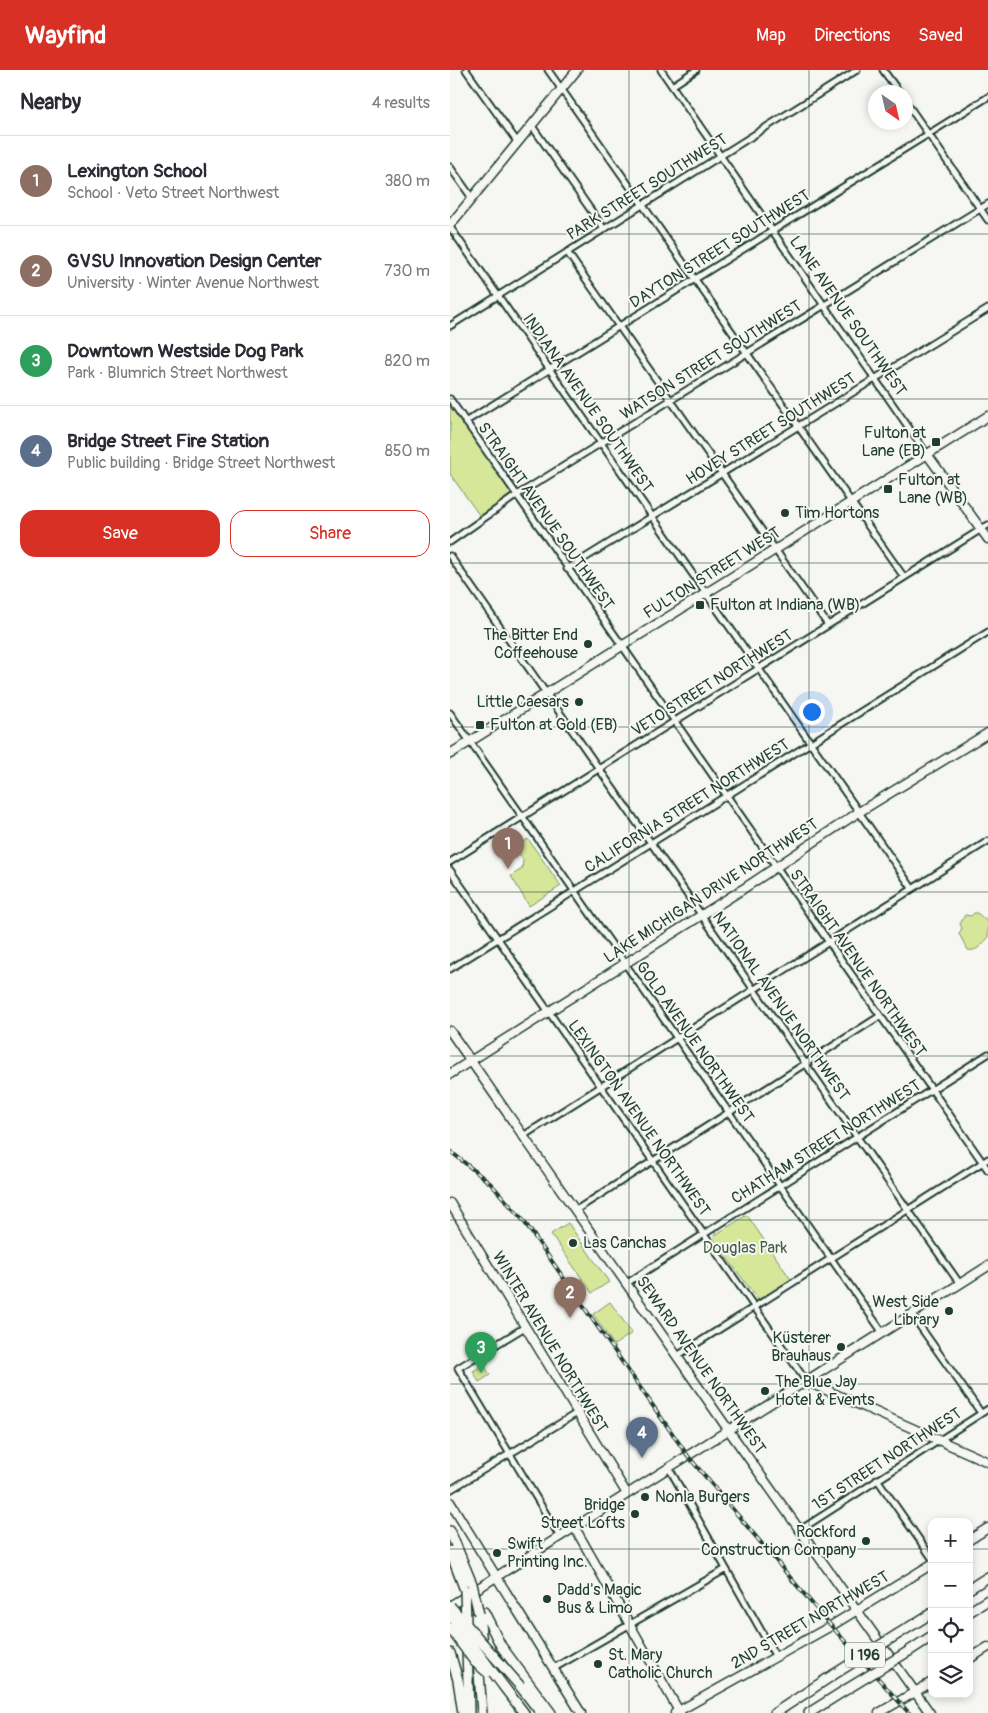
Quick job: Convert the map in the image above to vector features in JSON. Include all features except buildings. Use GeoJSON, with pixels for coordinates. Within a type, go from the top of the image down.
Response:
{"type":"FeatureCollection","features":[{"type":"Feature","properties":{"kind":"highway"},"geometry":{"type":"LineString","coordinates":[[450,1531],[464,1573],[464,1590],[475,1617],[501,1646],[551,1713]]}},
{"type":"Feature","properties":{"kind":"highway"},"geometry":{"type":"LineString","coordinates":[[450,1551],[472,1584],[475,1617],[484,1659],[480,1694],[482,1713]]}},
{"type":"Feature","properties":{"kind":"highway"},"geometry":{"type":"LineString","coordinates":[[973,1587],[988,1578]]}},
{"type":"Feature","properties":{"kind":"highway"},"geometry":{"type":"LineString","coordinates":[[973,1609],[988,1600]]}},
{"type":"Feature","properties":{"kind":"highway"},"geometry":{"type":"LineString","coordinates":[[450,1606],[540,1713]]}},
{"type":"Feature","properties":{"kind":"highway"},"geometry":{"type":"LineString","coordinates":[[450,1615],[524,1713]]}},
{"type":"Feature","properties":{"kind":"highway","name":"I 196"},"geometry":{"type":"LineString","coordinates":[[775,1713],[928,1615]]}},
{"type":"Feature","properties":{"kind":"highway"},"geometry":{"type":"LineString","coordinates":[[469,1713],[475,1617]]}},
{"type":"Feature","properties":{"kind":"highway"},"geometry":{"type":"LineString","coordinates":[[450,1628],[476,1662],[504,1687]]}},
{"type":"Feature","properties":{"kind":"highway","name":"I 196"},"geometry":{"type":"LineString","coordinates":[[809,1713],[928,1639]]}},
{"type":"Feature","properties":{"kind":"highway"},"geometry":{"type":"LineString","coordinates":[[450,1653],[458,1680],[462,1713]]}},
{"type":"Feature","properties":{"kind":"street"},"geometry":{"type":"LineString","coordinates":[[466,70],[518,143]]}},
{"type":"Feature","properties":{"kind":"street"},"geometry":{"type":"LineString","coordinates":[[548,70],[696,278],[904,578]]}},
{"type":"Feature","properties":{"kind":"street"},"geometry":{"type":"LineString","coordinates":[[450,226],[577,70]]}},
{"type":"Feature","properties":{"kind":"street","name":"LANE AVENUE SOUTHWEST"},"geometry":{"type":"LineString","coordinates":[[661,70],[927,454]]}},
{"type":"Feature","properties":{"kind":"street"},"geometry":{"type":"LineString","coordinates":[[672,86],[696,70]]}},
{"type":"Feature","properties":{"kind":"street","name":"PARK STREET SOUTHWEST"},"geometry":{"type":"LineString","coordinates":[[450,326],[857,70]]}},
{"type":"Feature","properties":{"kind":"street"},"geometry":{"type":"LineString","coordinates":[[883,70],[894,85]]}},
{"type":"Feature","properties":{"kind":"street","name":"DAYTON STREET SOUTHWEST"},"geometry":{"type":"LineString","coordinates":[[465,422],[548,368],[988,97]]}},
{"type":"Feature","properties":{"kind":"street"},"geometry":{"type":"LineString","coordinates":[[913,112],[988,220]]}},
{"type":"Feature","properties":{"kind":"street"},"geometry":{"type":"LineString","coordinates":[[532,126],[604,229]]}},
{"type":"Feature","properties":{"kind":"street"},"geometry":{"type":"LineString","coordinates":[[450,167],[472,198]]}},
{"type":"Feature","properties":{"kind":"street","name":"WATSON STREET SOUTHWEST"},"geometry":{"type":"LineString","coordinates":[[450,542],[517,495],[988,204]]}},
{"type":"Feature","properties":{"kind":"street","name":"INDIANA AVENUE SOUTHWEST"},"geometry":{"type":"LineString","coordinates":[[450,226],[912,888]]}},
{"type":"Feature","properties":{"kind":"street"},"geometry":{"type":"LineString","coordinates":[[567,252],[828,625]]}},
{"type":"Feature","properties":{"kind":"street","name":"HOVEY STREET SOUTHWEST"},"geometry":{"type":"LineString","coordinates":[[567,569],[988,309]]}},
{"type":"Feature","properties":{"kind":"street","name":"STRAIGHT AVENUE SOUTHWEST"},"geometry":{"type":"LineString","coordinates":[[450,399],[622,647]]}},
{"type":"Feature","properties":{"kind":"street","name":"FULTON STREET WEST"},"geometry":{"type":"LineString","coordinates":[[450,754],[988,416]]}},
{"type":"Feature","properties":{"kind":"street"},"geometry":{"type":"LineString","coordinates":[[927,454],[985,527],[988,539]]}},
{"type":"Feature","properties":{"kind":"street","name":"VETO STREET NORTHWEST"},"geometry":{"type":"LineString","coordinates":[[450,862],[985,527]]}},
{"type":"Feature","properties":{"kind":"street","name":"NATIONAL AVENUE NORTHWEST"},"geometry":{"type":"LineString","coordinates":[[450,556],[960,1284]]}},
{"type":"Feature","properties":{"kind":"street","name":"CALIFORNIA STREET NORTHWEST"},"geometry":{"type":"LineString","coordinates":[[450,969],[988,632]]}},
{"type":"Feature","properties":{"kind":"street","name":"STRAIGHT AVENUE NORTHWEST"},"geometry":{"type":"LineString","coordinates":[[622,647],[932,1090],[985,1161],[988,1170]]}},
{"type":"Feature","properties":{"kind":"street","name":"GOLD AVENUE NORTHWEST"},"geometry":{"type":"LineString","coordinates":[[450,713],[883,1333]]}},
{"type":"Feature","properties":{"kind":"street","name":"LAKE MICHIGAN DRIVE NORTHWEST"},"geometry":{"type":"LineString","coordinates":[[450,1074],[776,867],[859,812],[988,733]]}},
{"type":"Feature","properties":{"kind":"street"},"geometry":{"type":"LineString","coordinates":[[523,1136],[988,841]]}},
{"type":"Feature","properties":{"kind":"street","name":"LEXINGTON AVENUE NORTHWEST"},"geometry":{"type":"LineString","coordinates":[[450,870],[806,1381]]}},
{"type":"Feature","properties":{"kind":"street"},"geometry":{"type":"LineString","coordinates":[[576,1210],[880,1016]]}},
{"type":"Feature","properties":{"kind":"street","name":"SEWARD AVENUE NORTHWEST"},"geometry":{"type":"LineString","coordinates":[[450,1031],[930,1713]]}},
{"type":"Feature","properties":{"kind":"street","name":"CHATHAM STREET NORTHWEST"},"geometry":{"type":"LineString","coordinates":[[627,1283],[988,1054]]}},
{"type":"Feature","properties":{"kind":"street"},"geometry":{"type":"LineString","coordinates":[[677,1356],[985,1161]]}},
{"type":"Feature","properties":{"kind":"street","name":"WINTER AVENUE NORTHWEST"},"geometry":{"type":"LineString","coordinates":[[450,1203],[627,1494]]}},
{"type":"Feature","properties":{"kind":"street"},"geometry":{"type":"LineString","coordinates":[[450,1606],[988,1266]]}},
{"type":"Feature","properties":{"kind":"street"},"geometry":{"type":"LineString","coordinates":[[912,1315],[981,1413]]}},
{"type":"Feature","properties":{"kind":"street"},"geometry":{"type":"LineString","coordinates":[[525,1328],[458,1368],[560,1537]]}},
{"type":"Feature","properties":{"kind":"street"},"geometry":{"type":"LineString","coordinates":[[806,1381],[988,1462]]}},
{"type":"Feature","properties":{"kind":"street","name":"1ST STREET NORTHWEST"},"geometry":{"type":"LineString","coordinates":[[800,1530],[988,1409]]}},
{"type":"Feature","properties":{"kind":"street"},"geometry":{"type":"LineString","coordinates":[[450,1490],[577,1413]]}},
{"type":"Feature","properties":{"kind":"street"},"geometry":{"type":"LineString","coordinates":[[669,1468],[776,1657]]}},
{"type":"Feature","properties":{"kind":"street"},"geometry":{"type":"LineString","coordinates":[[877,1479],[928,1552]]}},
{"type":"Feature","properties":{"kind":"street"},"geometry":{"type":"LineString","coordinates":[[450,1502],[580,1713]]}},
{"type":"Feature","properties":{"kind":"street"},"geometry":{"type":"LineString","coordinates":[[575,1528],[678,1712]]}},
{"type":"Feature","properties":{"kind":"street"},"geometry":{"type":"LineString","coordinates":[[973,1537],[988,1528]]}},
{"type":"Feature","properties":{"kind":"street","name":"2ND STREET NORTHWEST"},"geometry":{"type":"LineString","coordinates":[[678,1712],[857,1611],[928,1567]]}},
{"type":"Feature","properties":{"kind":"street"},"geometry":{"type":"LineString","coordinates":[[554,1668],[726,1569]]}},
{"type":"Feature","properties":{"kind":"street"},"geometry":{"type":"LineString","coordinates":[[973,1656],[988,1647]]}},
{"type":"Feature","properties":{"kind":"street"},"geometry":{"type":"LineString","coordinates":[[880,1713],[928,1685]]}},
{"type":"Feature","properties":{"kind":"green space"},"geometry":{"type":"Polygon","coordinates":[[[450,399],[517,495],[482,519],[450,474],[450,399]]]}},
{"type":"Feature","properties":{"kind":"green space"},"geometry":{"type":"Polygon","coordinates":[[[528,839],[561,886],[529,906],[511,876],[522,869],[523,860],[515,847],[528,839]]]}},
{"type":"Feature","properties":{"kind":"green space"},"geometry":{"type":"Polygon","coordinates":[[[977,913],[988,922],[988,938],[977,949],[968,950],[959,934],[962,928],[960,924],[965,915],[971,916],[977,913]]]}},
{"type":"Feature","properties":{"kind":"green space","name":"Douglas Park"},"geometry":{"type":"Polygon","coordinates":[[[747,1215],[792,1281],[759,1301],[713,1239],[715,1235],[747,1215]]]}},
{"type":"Feature","properties":{"kind":"green space"},"geometry":{"type":"Polygon","coordinates":[[[568,1223],[609,1282],[592,1293],[551,1234],[568,1223]]]}},
{"type":"Feature","properties":{"kind":"green space"},"geometry":{"type":"Polygon","coordinates":[[[610,1302],[632,1333],[614,1345],[593,1314],[610,1302]]]}},
{"type":"Feature","properties":{"kind":"green space"},"geometry":{"type":"Polygon","coordinates":[[[484,1365],[490,1375],[479,1382],[473,1371],[484,1365]]]}},
{"type":"Feature","properties":{"kind":"railway"},"geometry":{"type":"LineString","coordinates":[[450,1151],[491,1184],[523,1220],[688,1456],[826,1620],[909,1713]]}},
{"type":"Feature","properties":{"kind":"place","name":"Fulton at Lane (EB)"},"geometry":{"type":"Point","coordinates":[936,442]}},
{"type":"Feature","properties":{"kind":"place","name":"Fulton at Lane (WB)"},"geometry":{"type":"Point","coordinates":[888,489]}},
{"type":"Feature","properties":{"kind":"place","name":"Tim Hortons"},"geometry":{"type":"Point","coordinates":[785,513]}},
{"type":"Feature","properties":{"kind":"place","name":"Fulton at Indiana (WB)"},"geometry":{"type":"Point","coordinates":[700,605]}},
{"type":"Feature","properties":{"kind":"place","name":"The Bitter End Coffeehouse"},"geometry":{"type":"Point","coordinates":[588,644]}},
{"type":"Feature","properties":{"kind":"place","name":"Little Caesars"},"geometry":{"type":"Point","coordinates":[579,702]}},
{"type":"Feature","properties":{"kind":"place","name":"Fulton at Gold (EB)"},"geometry":{"type":"Point","coordinates":[480,725]}},
{"type":"Feature","properties":{"kind":"place","name":"Lexington School"},"geometry":{"type":"Point","coordinates":[508,869]}},
{"type":"Feature","properties":{"kind":"place","name":"Las Canchas"},"geometry":{"type":"Point","coordinates":[573,1243]}},
{"type":"Feature","properties":{"kind":"place","name":"West Side Library"},"geometry":{"type":"Point","coordinates":[949,1311]}},
{"type":"Feature","properties":{"kind":"place","name":"GVSU Innovation Design Center"},"geometry":{"type":"Point","coordinates":[570,1318]}},
{"type":"Feature","properties":{"kind":"place","name":"Küsterer Brauhaus"},"geometry":{"type":"Point","coordinates":[841,1347]}},
{"type":"Feature","properties":{"kind":"place","name":"Downtown Westside Dog Park"},"geometry":{"type":"Point","coordinates":[481,1373]}},
{"type":"Feature","properties":{"kind":"place","name":"The Blue Jay Hotel & Events"},"geometry":{"type":"Point","coordinates":[765,1391]}},
{"type":"Feature","properties":{"kind":"place","name":"Bridge Street Fire Station"},"geometry":{"type":"Point","coordinates":[642,1458]}},
{"type":"Feature","properties":{"kind":"place","name":"Nonla Burgers"},"geometry":{"type":"Point","coordinates":[645,1497]}},
{"type":"Feature","properties":{"kind":"place","name":"Bridge Street Lofts"},"geometry":{"type":"Point","coordinates":[635,1514]}},
{"type":"Feature","properties":{"kind":"place","name":"Rockford Construction Company"},"geometry":{"type":"Point","coordinates":[866,1541]}},
{"type":"Feature","properties":{"kind":"place","name":"Swift Printing Inc."},"geometry":{"type":"Point","coordinates":[497,1553]}},
{"type":"Feature","properties":{"kind":"place","name":"Dadd's Magic Bus & Limo"},"geometry":{"type":"Point","coordinates":[547,1599]}},
{"type":"Feature","properties":{"kind":"place","name":"St. Mary Catholic Church"},"geometry":{"type":"Point","coordinates":[598,1664]}}]}
